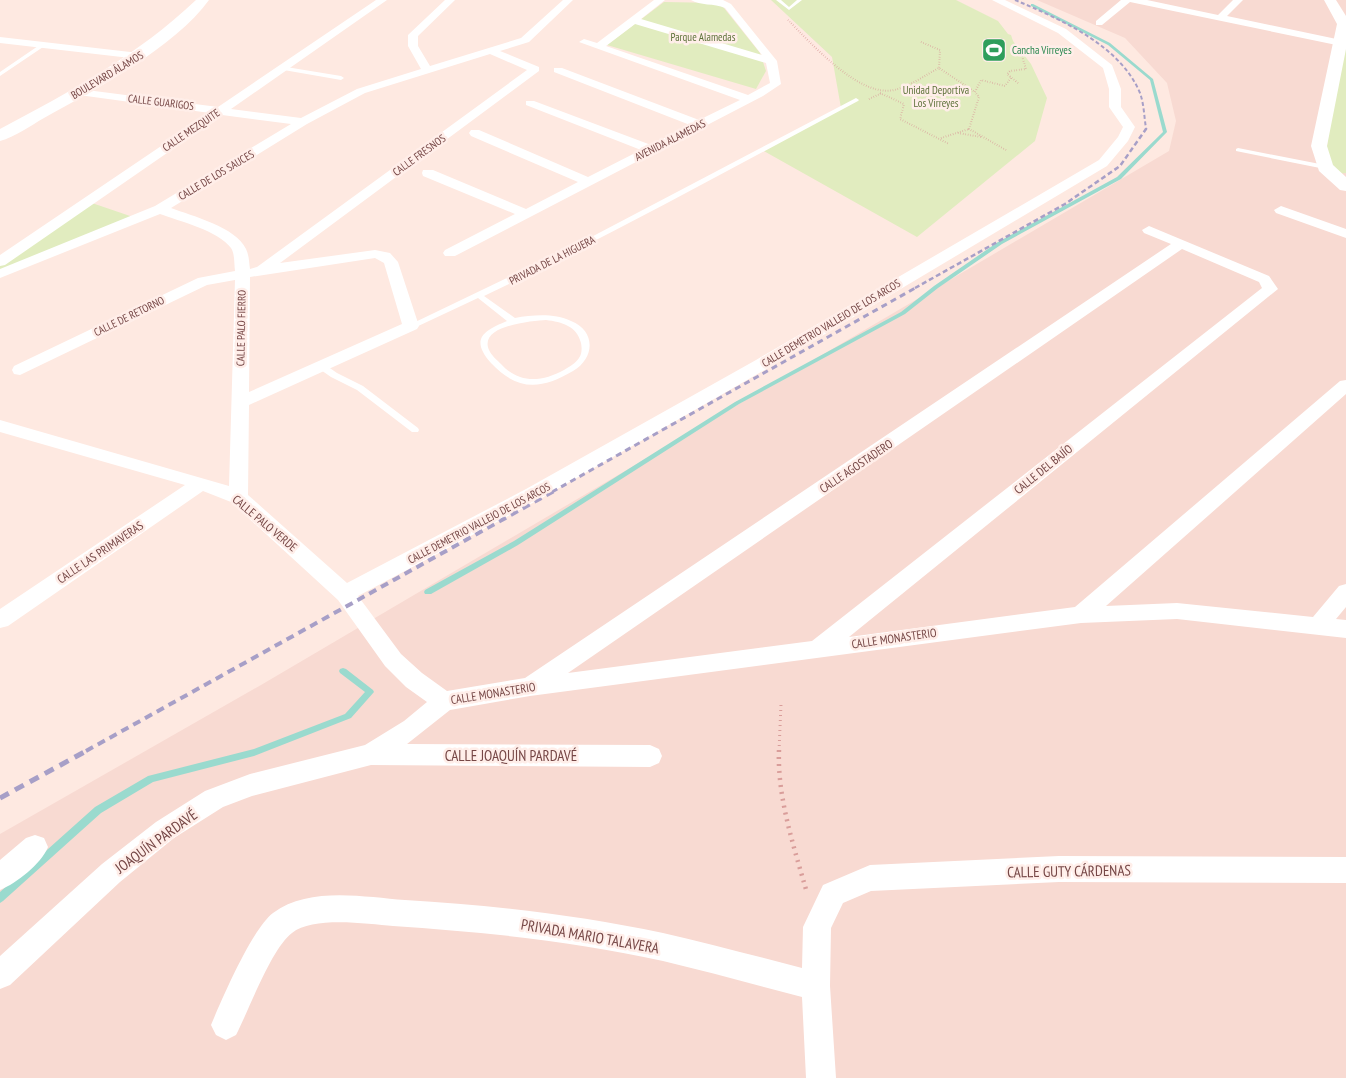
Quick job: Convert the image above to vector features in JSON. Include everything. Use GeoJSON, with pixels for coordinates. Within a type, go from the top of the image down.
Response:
{"type":"FeatureCollection","features":[{"type":"Feature","properties":{"kind":"street","name":"BOULEVARD ÁLAMOS"},"geometry":{"type":"LineString","coordinates":[[0,136],[139,56],[166,37],[203,0]]}},
{"type":"Feature","properties":{"kind":"street","name":"CALLE MEZQUITE"},"geometry":{"type":"LineString","coordinates":[[0,262],[280,68],[382,0]]}},
{"type":"Feature","properties":{"kind":"street"},"geometry":{"type":"LineString","coordinates":[[427,70],[413,46],[413,35],[450,0]]}},
{"type":"Feature","properties":{"kind":"street","name":"CALLE DE LOS SAUCES"},"geometry":{"type":"LineString","coordinates":[[0,274],[160,209],[303,122],[360,91],[526,40],[568,0]]}},
{"type":"Feature","properties":{"kind":"street"},"geometry":{"type":"LineString","coordinates":[[641,0],[649,0]]}},
{"type":"Feature","properties":{"kind":"street"},"geometry":{"type":"LineString","coordinates":[[598,47],[660,0]]}},
{"type":"Feature","properties":{"kind":"street"},"geometry":{"type":"LineString","coordinates":[[696,0],[726,4],[772,61]]}},
{"type":"Feature","properties":{"kind":"street","name":"CALLE DEMETRIO VALLEJO DE LOS ARCOS"},"geometry":{"type":"LineString","coordinates":[[345,594],[533,494],[745,374],[1103,163],[1124,138],[1129,127],[1115,106],[1115,89],[1108,67],[1062,30],[997,0]]}},
{"type":"Feature","properties":{"kind":"street"},"geometry":{"type":"LineString","coordinates":[[1099,23],[1128,0]]}},
{"type":"Feature","properties":{"kind":"street"},"geometry":{"type":"LineString","coordinates":[[1132,0],[1343,44]]}},
{"type":"Feature","properties":{"kind":"street"},"geometry":{"type":"LineString","coordinates":[[1220,18],[1238,0]]}},
{"type":"Feature","properties":{"kind":"street"},"geometry":{"type":"LineString","coordinates":[[1330,0],[1344,24],[1343,44],[1319,146],[1325,167],[1346,186]]}},
{"type":"Feature","properties":{"kind":"street"},"geometry":{"type":"LineString","coordinates":[[633,20],[772,61]]}},
{"type":"Feature","properties":{"kind":"street"},"geometry":{"type":"LineString","coordinates":[[0,40],[139,56]]}},
{"type":"Feature","properties":{"kind":"street"},"geometry":{"type":"LineString","coordinates":[[584,42],[749,99]]}},
{"type":"Feature","properties":{"kind":"street","name":"CALLE FRESNOS"},"geometry":{"type":"LineString","coordinates":[[262,270],[535,69],[491,50]]}},
{"type":"Feature","properties":{"kind":"street","name":"AVENIDA ALAMEDAS"},"geometry":{"type":"LineString","coordinates":[[450,254],[775,84],[775,70],[772,61]]}},
{"type":"Feature","properties":{"kind":"street"},"geometry":{"type":"LineString","coordinates":[[558,70],[700,124]]}},
{"type":"Feature","properties":{"kind":"street","name":"CALLE GUARIGOS"},"geometry":{"type":"LineString","coordinates":[[79,92],[303,122]]}},
{"type":"Feature","properties":{"kind":"street"},"geometry":{"type":"LineString","coordinates":[[530,103],[650,149]]}},
{"type":"Feature","properties":{"kind":"street"},"geometry":{"type":"LineString","coordinates":[[475,133],[588,182]]}},
{"type":"Feature","properties":{"kind":"street"},"geometry":{"type":"LineString","coordinates":[[428,173],[527,214]]}},
{"type":"Feature","properties":{"kind":"street","name":"CALLE PALO FIERRO"},"geometry":{"type":"LineString","coordinates":[[160,209],[220,233],[229,239],[239,250],[243,273],[238,498]]}},
{"type":"Feature","properties":{"kind":"street"},"geometry":{"type":"LineString","coordinates":[[1281,210],[1346,234]]}},
{"type":"Feature","properties":{"kind":"street"},"geometry":{"type":"LineString","coordinates":[[1149,230],[1182,244]]}},
{"type":"Feature","properties":{"kind":"street","name":"CALLE DEL BAJÍO"},"geometry":{"type":"LineString","coordinates":[[817,649],[1270,289],[1264,279],[1182,244]]}},
{"type":"Feature","properties":{"kind":"street","name":"CALLE AGOSTADERO"},"geometry":{"type":"LineString","coordinates":[[530,687],[1182,244]]}},
{"type":"Feature","properties":{"kind":"street","name":"CALLE DE RETORNO"},"geometry":{"type":"LineString","coordinates":[[20,370],[203,281],[262,270],[375,254],[385,256],[391,262],[411,326]]}},
{"type":"Feature","properties":{"kind":"street","name":"PRIVADA DE LA HIGUERA"},"geometry":{"type":"LineString","coordinates":[[240,402],[411,326]]}},
{"type":"Feature","properties":{"kind":"street"},"geometry":{"type":"LineString","coordinates":[[1082,615],[1346,385]]}},
{"type":"Feature","properties":{"kind":"street","name":"CALLE PALO VERDE"},"geometry":{"type":"LineString","coordinates":[[0,426],[201,483],[238,498],[345,594],[392,660],[414,680],[444,701]]}},
{"type":"Feature","properties":{"kind":"street","name":"CALLE LAS PRIMAVERAS"},"geometry":{"type":"LineString","coordinates":[[0,620],[201,483]]}},
{"type":"Feature","properties":{"kind":"street"},"geometry":{"type":"LineString","coordinates":[[1318,626],[1346,592]]}},
{"type":"Feature","properties":{"kind":"street","name":"CALLE MONASTERIO"},"geometry":{"type":"LineString","coordinates":[[444,701],[530,687],[1082,615],[1177,611],[1346,629]]}},
{"type":"Feature","properties":{"kind":"street","name":"JOAQUÍN PARDAVÉ"},"geometry":{"type":"LineString","coordinates":[[0,976],[111,874],[165,830],[214,799],[258,782],[371,754],[412,728],[444,701]]}},
{"type":"Feature","properties":{"kind":"street","name":"CALLE JOAQUÍN PARDAVÉ"},"geometry":{"type":"LineString","coordinates":[[371,754],[650,756]]}},
{"type":"Feature","properties":{"kind":"street"},"geometry":{"type":"LineString","coordinates":[[0,877],[35,847]]}},
{"type":"Feature","properties":{"kind":"street","name":"CALLE GUTY CÁRDENAS"},"geometry":{"type":"LineString","coordinates":[[822,1078],[816,986],[817,927],[833,894],[870,878],[1059,869],[1346,870]]}},
{"type":"Feature","properties":{"kind":"street","name":"PRIVADA MARIO TALAVERA"},"geometry":{"type":"LineString","coordinates":[[226,1025],[274,932],[281,923],[300,914],[317,911],[360,910],[456,916],[575,932],[662,947],[816,986]]}},
{"type":"Feature","properties":{"kind":"lane"},"geometry":{"type":"LineString","coordinates":[[778,0],[789,9],[800,0]]}},
{"type":"Feature","properties":{"kind":"lane"},"geometry":{"type":"LineString","coordinates":[[0,74],[42,45]]}},
{"type":"Feature","properties":{"kind":"lane"},"geometry":{"type":"LineString","coordinates":[[280,68],[341,78]]}},
{"type":"Feature","properties":{"kind":"lane","name":"PRIVADA DE LA HIGUERA"},"geometry":{"type":"LineString","coordinates":[[411,326],[480,296],[679,195],[856,100]]}},
{"type":"Feature","properties":{"kind":"lane"},"geometry":{"type":"LineString","coordinates":[[1238,150],[1325,167]]}},
{"type":"Feature","properties":{"kind":"lane"},"geometry":{"type":"LineString","coordinates":[[480,296],[513,320],[545,318],[570,323],[578,328],[586,341],[586,352],[583,360],[556,378],[545,381],[531,382],[509,377],[486,353],[483,347],[488,335],[513,320]]}},
{"type":"Feature","properties":{"kind":"lane"},"geometry":{"type":"LineString","coordinates":[[321,366],[360,388],[415,430]]}},
{"type":"Feature","properties":{"kind":"path"},"geometry":{"type":"LineString","coordinates":[[789,9],[784,16],[842,74],[880,90],[894,90],[939,68]]}},
{"type":"Feature","properties":{"kind":"path"},"geometry":{"type":"LineString","coordinates":[[921,42],[940,50],[939,68]]}},
{"type":"Feature","properties":{"kind":"path"},"geometry":{"type":"LineString","coordinates":[[1018,83],[1007,74],[1010,71],[1026,69],[1022,56]]}},
{"type":"Feature","properties":{"kind":"path"},"geometry":{"type":"LineString","coordinates":[[939,68],[975,92],[978,97],[970,129]]}},
{"type":"Feature","properties":{"kind":"path"},"geometry":{"type":"LineString","coordinates":[[975,92],[981,80],[1005,86],[1011,78]]}},
{"type":"Feature","properties":{"kind":"path"},"geometry":{"type":"LineString","coordinates":[[880,93],[904,104],[900,119],[941,138],[949,144]]}},
{"type":"Feature","properties":{"kind":"path"},"geometry":{"type":"LineString","coordinates":[[941,138],[970,129]]}},
{"type":"Feature","properties":{"kind":"path"},"geometry":{"type":"LineString","coordinates":[[970,129],[1006,150]]}},
{"type":"Feature","properties":{"kind":"path"},"geometry":{"type":"LineString","coordinates":[[958,133],[984,138]]}},
{"type":"Feature","properties":{"kind":"path"},"geometry":{"type":"LineString","coordinates":[[781,704],[778,771],[794,848],[817,927]]}},
{"type":"Feature","properties":{"kind":"shaded area"},"geometry":{"type":"Polygon","coordinates":[[[1037,0],[1346,0],[1346,1078],[0,1078],[0,834],[261,685],[1169,151],[1176,121],[1167,83],[1125,38],[1037,0]]]}},
{"type":"Feature","properties":{"kind":"green space","name":"Unidad Deportiva Los Virreyes"},"geometry":{"type":"Polygon","coordinates":[[[771,0],[956,0],[998,21],[1008,34],[1011,35],[1013,41],[1031,64],[1047,98],[1035,141],[917,237],[760,149],[841,108],[832,57],[771,0]]]}},
{"type":"Feature","properties":{"kind":"green space","name":"Parque Alamedas"},"geometry":{"type":"Polygon","coordinates":[[[664,2],[720,3],[760,53],[766,71],[756,89],[607,45],[664,2]]]}},
{"type":"Feature","properties":{"kind":"green space"},"geometry":{"type":"Polygon","coordinates":[[[1341,43],[1346,44],[1346,173],[1335,174],[1325,161],[1341,43]]]}},
{"type":"Feature","properties":{"kind":"green space"},"geometry":{"type":"Polygon","coordinates":[[[89,202],[133,217],[0,272],[0,265],[89,202]]]}},
{"type":"Feature","properties":{"kind":"waterway"},"geometry":{"type":"LineString","coordinates":[[428,592],[516,543],[737,403],[903,313],[936,287],[1000,243],[1119,178],[1165,132],[1152,80],[1109,44],[1032,5]]}},
{"type":"Feature","properties":{"kind":"waterway"},"geometry":{"type":"LineString","coordinates":[[0,898],[98,810],[151,779],[254,752],[348,716],[370,692],[343,671]]}},
{"type":"Feature","properties":{"kind":"railway"},"geometry":{"type":"LineString","coordinates":[[1015,0],[1069,25],[1104,47],[1131,76],[1140,93],[1146,128]]}},
{"type":"Feature","properties":{"kind":"railway"},"geometry":{"type":"LineString","coordinates":[[915,288],[1065,204],[1120,166],[1146,128]]}},
{"type":"Feature","properties":{"kind":"railway"},"geometry":{"type":"LineString","coordinates":[[552,492],[917,287]]}},
{"type":"Feature","properties":{"kind":"railway"},"geometry":{"type":"LineString","coordinates":[[86,751],[554,491]]}},
{"type":"Feature","properties":{"kind":"railway"},"geometry":{"type":"LineString","coordinates":[[0,798],[88,750]]}},
{"type":"Feature","properties":{"kind":"place","name":"Cancha Virreyes"},"geometry":{"type":"Point","coordinates":[994,50]}}]}
